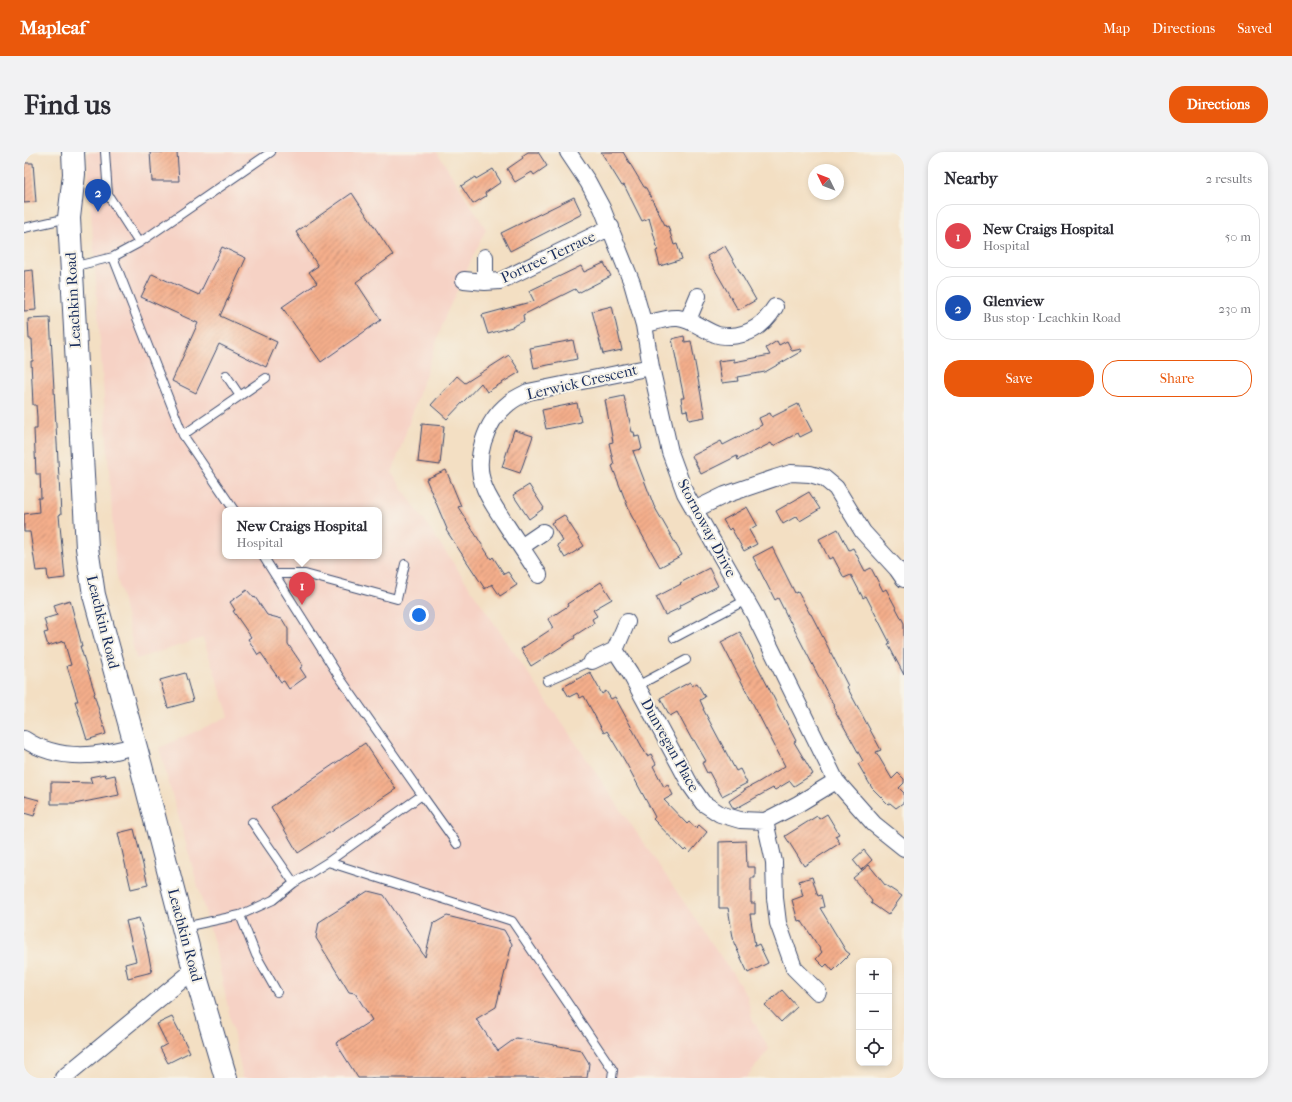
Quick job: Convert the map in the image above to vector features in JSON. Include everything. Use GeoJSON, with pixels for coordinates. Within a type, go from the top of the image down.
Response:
{"type":"FeatureCollection","features":[{"type":"Feature","properties":{"kind":"street","name":"Leachkin Road"},"geometry":{"type":"LineString","coordinates":[[73,152],[74,174],[68,218],[87,548],[94,595],[136,746],[194,970],[226,1078]]}},
{"type":"Feature","properties":{"kind":"street","name":"Stornoway Drive"},"geometry":{"type":"LineString","coordinates":[[568,152],[588,182],[611,227],[632,283],[644,325],[651,367],[670,452],[685,492],[757,621],[836,781],[874,824],[904,848]]}},
{"type":"Feature","properties":{"kind":"street","name":"Portree Terrace"},"geometry":{"type":"LineString","coordinates":[[464,280],[485,282],[500,281],[611,227]]}},
{"type":"Feature","properties":{"kind":"street","name":"Portree Terrace"},"geometry":{"type":"LineString","coordinates":[[485,257],[485,282]]}},
{"type":"Feature","properties":{"kind":"street"},"geometry":{"type":"LineString","coordinates":[[688,320],[698,296]]}},
{"type":"Feature","properties":{"kind":"street"},"geometry":{"type":"LineString","coordinates":[[644,325],[676,318],[688,320],[717,335],[741,335],[751,332],[761,324],[771,314],[775,307]]}},
{"type":"Feature","properties":{"kind":"street","name":"Lerwick Crescent"},"geometry":{"type":"LineString","coordinates":[[539,574],[484,488],[481,472],[481,451],[486,431],[497,415],[510,402],[528,392],[651,367]]}},
{"type":"Feature","properties":{"kind":"street"},"geometry":{"type":"LineString","coordinates":[[694,510],[725,495],[791,473],[810,474],[824,478],[836,488],[863,532],[873,545],[897,569],[904,579]]}},
{"type":"Feature","properties":{"kind":"street"},"geometry":{"type":"LineString","coordinates":[[521,547],[543,532]]}},
{"type":"Feature","properties":{"kind":"street"},"geometry":{"type":"LineString","coordinates":[[592,661],[615,650],[627,622]]}},
{"type":"Feature","properties":{"kind":"street","name":"Dunvegan Place"},"geometry":{"type":"LineString","coordinates":[[615,650],[637,686],[690,786],[703,803],[720,814],[740,820],[765,821],[798,804],[836,781]]}},
{"type":"Feature","properties":{"kind":"street"},"geometry":{"type":"LineString","coordinates":[[24,739],[42,749],[57,753],[87,755],[136,746]]}},
{"type":"Feature","properties":{"kind":"street"},"geometry":{"type":"LineString","coordinates":[[765,821],[774,862],[775,898],[778,924],[794,968],[818,992]]}},
{"type":"Feature","properties":{"kind":"street"},"geometry":{"type":"LineString","coordinates":[[63,1078],[194,970]]}},
{"type":"Feature","properties":{"kind":"lane"},"geometry":{"type":"LineString","coordinates":[[105,152],[108,195],[138,243]]}},
{"type":"Feature","properties":{"kind":"lane"},"geometry":{"type":"LineString","coordinates":[[71,267],[113,257],[138,243],[271,152]]}},
{"type":"Feature","properties":{"kind":"lane"},"geometry":{"type":"LineString","coordinates":[[24,228],[68,218]]}},
{"type":"Feature","properties":{"kind":"lane"},"geometry":{"type":"LineString","coordinates":[[113,257],[183,435],[232,507]]}},
{"type":"Feature","properties":{"kind":"lane"},"geometry":{"type":"LineString","coordinates":[[226,374],[240,396]]}},
{"type":"Feature","properties":{"kind":"lane"},"geometry":{"type":"LineString","coordinates":[[183,435],[266,378]]}},
{"type":"Feature","properties":{"kind":"lane"},"geometry":{"type":"LineString","coordinates":[[266,559],[338,675],[457,844]]}},
{"type":"Feature","properties":{"kind":"lane"},"geometry":{"type":"LineString","coordinates":[[275,574],[305,574],[396,599],[405,564]]}},
{"type":"Feature","properties":{"kind":"lane"},"geometry":{"type":"LineString","coordinates":[[674,638],[746,600]]}},
{"type":"Feature","properties":{"kind":"lane"},"geometry":{"type":"LineString","coordinates":[[637,686],[686,660]]}},
{"type":"Feature","properties":{"kind":"lane"},"geometry":{"type":"LineString","coordinates":[[547,681],[592,661]]}},
{"type":"Feature","properties":{"kind":"lane"},"geometry":{"type":"LineString","coordinates":[[183,927],[240,915],[273,900],[294,883],[328,862],[422,795]]}},
{"type":"Feature","properties":{"kind":"lane"},"geometry":{"type":"LineString","coordinates":[[252,822],[294,883]]}},
{"type":"Feature","properties":{"kind":"lane"},"geometry":{"type":"LineString","coordinates":[[328,862],[512,921],[613,1070],[612,1078]]}},
{"type":"Feature","properties":{"kind":"lane"},"geometry":{"type":"LineString","coordinates":[[240,915],[256,955],[277,992]]}},
{"type":"Feature","properties":{"kind":"shaded area"},"geometry":{"type":"Polygon","coordinates":[[[87,152],[437,152],[486,229],[446,314],[392,473],[747,995],[752,1018],[769,1049],[746,1078],[243,1078],[215,947],[159,748],[229,716],[203,638],[136,659],[116,572],[87,152]]]}},
{"type":"Feature","properties":{"kind":"building"},"geometry":{"type":"Polygon","coordinates":[[[150,152],[177,152],[179,181],[152,181],[150,152]]]}},
{"type":"Feature","properties":{"kind":"building"},"geometry":{"type":"Polygon","coordinates":[[[528,152],[538,152],[547,166],[534,175],[532,172],[515,182],[507,169],[523,158],[522,156],[528,152]]]}},
{"type":"Feature","properties":{"kind":"building"},"geometry":{"type":"Polygon","coordinates":[[[601,152],[623,152],[646,188],[666,227],[668,226],[674,245],[677,244],[682,259],[660,266],[656,251],[658,250],[649,218],[642,221],[624,185],[622,186],[601,152]]]}},
{"type":"Feature","properties":{"kind":"building"},"geometry":{"type":"Polygon","coordinates":[[[24,163],[33,163],[36,202],[24,203],[24,163]]]}},
{"type":"Feature","properties":{"kind":"building"},"geometry":{"type":"Polygon","coordinates":[[[493,169],[501,182],[485,193],[486,196],[473,204],[461,186],[475,177],[476,179],[493,169]]]}},
{"type":"Feature","properties":{"kind":"building"},"geometry":{"type":"Polygon","coordinates":[[[352,193],[393,255],[356,282],[381,320],[321,362],[282,307],[317,283],[309,272],[318,266],[296,232],[352,193]]]}},
{"type":"Feature","properties":{"kind":"building"},"geometry":{"type":"Polygon","coordinates":[[[574,197],[582,214],[510,251],[501,233],[574,197]]]}},
{"type":"Feature","properties":{"kind":"building"},"geometry":{"type":"Polygon","coordinates":[[[725,246],[756,300],[738,310],[707,256],[725,246]]]}},
{"type":"Feature","properties":{"kind":"building"},"geometry":{"type":"Polygon","coordinates":[[[222,247],[246,258],[220,316],[277,342],[266,367],[219,344],[196,393],[172,381],[198,323],[141,297],[152,274],[199,295],[222,247]]]}},
{"type":"Feature","properties":{"kind":"building"},"geometry":{"type":"Polygon","coordinates":[[[604,263],[611,276],[578,293],[575,289],[523,315],[524,321],[512,327],[488,334],[482,315],[534,301],[529,291],[581,266],[584,272],[604,263]]]}},
{"type":"Feature","properties":{"kind":"building"},"geometry":{"type":"Polygon","coordinates":[[[33,270],[36,310],[24,311],[24,271],[33,270]]]}},
{"type":"Feature","properties":{"kind":"building"},"geometry":{"type":"Polygon","coordinates":[[[612,306],[622,350],[603,354],[592,311],[612,306]]]}},
{"type":"Feature","properties":{"kind":"building"},"geometry":{"type":"Polygon","coordinates":[[[50,318],[61,514],[59,515],[65,578],[48,580],[47,570],[36,571],[30,532],[24,532],[24,514],[39,512],[38,498],[41,498],[40,474],[36,474],[34,429],[37,429],[37,417],[36,405],[33,405],[31,361],[33,361],[32,339],[29,339],[28,319],[50,318]]]}},
{"type":"Feature","properties":{"kind":"building"},"geometry":{"type":"Polygon","coordinates":[[[684,336],[685,342],[691,341],[705,417],[689,420],[687,410],[683,411],[681,398],[684,398],[672,339],[684,336]]]}},
{"type":"Feature","properties":{"kind":"building"},"geometry":{"type":"Polygon","coordinates":[[[573,340],[577,359],[534,368],[530,348],[573,340]]]}},
{"type":"Feature","properties":{"kind":"building"},"geometry":{"type":"Polygon","coordinates":[[[777,341],[779,345],[787,341],[792,351],[801,349],[802,351],[765,372],[737,377],[738,381],[722,383],[718,361],[734,359],[734,362],[770,355],[766,348],[777,341]]]}},
{"type":"Feature","properties":{"kind":"building"},"geometry":{"type":"Polygon","coordinates":[[[509,355],[520,372],[487,392],[481,383],[447,419],[431,405],[457,376],[465,383],[509,355]]]}},
{"type":"Feature","properties":{"kind":"building"},"geometry":{"type":"Polygon","coordinates":[[[624,396],[632,432],[634,432],[635,437],[639,436],[642,449],[633,451],[654,506],[682,555],[660,567],[631,515],[612,466],[614,465],[609,443],[613,442],[605,400],[624,396]]]}},
{"type":"Feature","properties":{"kind":"building"},"geometry":{"type":"Polygon","coordinates":[[[577,403],[581,422],[546,429],[542,410],[577,403]]]}},
{"type":"Feature","properties":{"kind":"building"},"geometry":{"type":"Polygon","coordinates":[[[798,404],[812,431],[800,437],[798,433],[773,446],[771,443],[738,460],[737,456],[701,474],[692,456],[721,441],[723,445],[762,425],[759,418],[770,413],[772,417],[798,404]]]}},
{"type":"Feature","properties":{"kind":"building"},"geometry":{"type":"Polygon","coordinates":[[[422,424],[444,426],[440,465],[418,462],[422,424]]]}},
{"type":"Feature","properties":{"kind":"building"},"geometry":{"type":"Polygon","coordinates":[[[514,430],[533,436],[520,473],[502,467],[514,430]]]}},
{"type":"Feature","properties":{"kind":"building"},"geometry":{"type":"Polygon","coordinates":[[[446,470],[461,506],[458,507],[491,559],[493,557],[504,574],[508,572],[517,585],[500,596],[492,584],[485,589],[446,530],[447,529],[426,479],[446,470]]]}},
{"type":"Feature","properties":{"kind":"building"},"geometry":{"type":"Polygon","coordinates":[[[529,485],[544,508],[529,519],[513,495],[529,485]]]}},
{"type":"Feature","properties":{"kind":"building"},"geometry":{"type":"Polygon","coordinates":[[[809,492],[820,509],[800,521],[797,516],[783,524],[776,511],[809,492]]]}},
{"type":"Feature","properties":{"kind":"building"},"geometry":{"type":"Polygon","coordinates":[[[747,507],[757,525],[749,530],[757,544],[744,551],[731,528],[729,530],[723,520],[747,507]]]}},
{"type":"Feature","properties":{"kind":"building"},"geometry":{"type":"Polygon","coordinates":[[[564,515],[584,546],[565,558],[557,545],[563,541],[551,523],[564,515]]]}},
{"type":"Feature","properties":{"kind":"building"},"geometry":{"type":"Polygon","coordinates":[[[838,529],[849,550],[853,548],[865,571],[871,568],[883,591],[886,589],[904,623],[904,675],[888,644],[890,643],[866,596],[863,598],[851,575],[844,578],[833,557],[829,559],[819,539],[838,529]]]}},
{"type":"Feature","properties":{"kind":"building"},"geometry":{"type":"Polygon","coordinates":[[[772,547],[795,593],[798,592],[811,614],[848,686],[847,687],[881,750],[876,752],[892,779],[898,773],[904,779],[904,783],[899,788],[904,793],[904,802],[896,808],[890,803],[888,804],[872,788],[858,764],[863,761],[833,707],[834,706],[778,598],[775,600],[753,557],[772,547]]]}},
{"type":"Feature","properties":{"kind":"building"},"geometry":{"type":"Polygon","coordinates":[[[709,568],[718,586],[665,615],[656,597],[709,568]]]}},
{"type":"Feature","properties":{"kind":"building"},"geometry":{"type":"Polygon","coordinates":[[[601,582],[612,599],[593,610],[597,616],[592,619],[594,623],[574,636],[575,638],[531,666],[521,649],[553,628],[548,619],[568,606],[567,604],[601,582]]]}},
{"type":"Feature","properties":{"kind":"building"},"geometry":{"type":"Polygon","coordinates":[[[247,590],[254,598],[255,597],[267,615],[282,619],[288,629],[288,644],[303,666],[300,668],[306,677],[289,689],[284,681],[281,682],[261,653],[258,655],[248,639],[251,637],[233,611],[235,610],[230,602],[247,590]]]}},
{"type":"Feature","properties":{"kind":"building"},"geometry":{"type":"Polygon","coordinates":[[[70,600],[82,646],[80,646],[106,734],[87,740],[75,701],[78,701],[67,666],[71,665],[64,641],[48,646],[44,633],[48,632],[44,619],[57,615],[54,605],[70,600]]]}},
{"type":"Feature","properties":{"kind":"building"},"geometry":{"type":"Polygon","coordinates":[[[740,632],[796,741],[794,742],[813,774],[794,786],[790,781],[775,790],[773,788],[735,809],[729,801],[744,790],[785,766],[721,642],[740,632]]]}},
{"type":"Feature","properties":{"kind":"building"},"geometry":{"type":"Polygon","coordinates":[[[590,672],[602,694],[606,691],[611,699],[615,697],[647,756],[651,754],[656,764],[653,766],[664,787],[668,785],[673,795],[664,800],[687,824],[689,822],[696,828],[699,825],[707,832],[690,853],[686,849],[684,851],[653,819],[655,817],[626,763],[607,731],[604,733],[584,696],[580,698],[577,693],[569,697],[563,687],[590,672]]]}},
{"type":"Feature","properties":{"kind":"building"},"geometry":{"type":"Polygon","coordinates":[[[185,673],[193,701],[168,708],[160,680],[185,673]]]}},
{"type":"Feature","properties":{"kind":"building"},"geometry":{"type":"Polygon","coordinates":[[[690,682],[692,686],[697,683],[705,697],[700,700],[703,709],[736,771],[740,769],[747,783],[722,796],[709,772],[707,773],[702,763],[706,761],[694,740],[692,740],[677,712],[670,716],[660,698],[690,682]]]}},
{"type":"Feature","properties":{"kind":"building"},"geometry":{"type":"Polygon","coordinates":[[[365,743],[396,789],[298,853],[271,807],[365,743]]]}},
{"type":"Feature","properties":{"kind":"building"},"geometry":{"type":"Polygon","coordinates":[[[105,774],[106,777],[115,775],[119,795],[74,804],[51,804],[51,782],[92,783],[90,777],[105,774]]]}},
{"type":"Feature","properties":{"kind":"building"},"geometry":{"type":"Polygon","coordinates":[[[24,796],[39,800],[34,816],[24,813],[24,796]]]}},
{"type":"Feature","properties":{"kind":"building"},"geometry":{"type":"Polygon","coordinates":[[[827,814],[839,834],[835,836],[840,843],[804,866],[785,836],[817,816],[819,819],[827,814]]]}},
{"type":"Feature","properties":{"kind":"building"},"geometry":{"type":"Polygon","coordinates":[[[134,829],[148,885],[131,889],[118,833],[134,829]]]}},
{"type":"Feature","properties":{"kind":"building"},"geometry":{"type":"Polygon","coordinates":[[[746,841],[747,867],[755,867],[755,878],[751,878],[751,903],[755,903],[755,914],[750,914],[755,946],[759,944],[768,963],[748,973],[734,943],[728,908],[719,908],[719,842],[746,841]]]}},
{"type":"Feature","properties":{"kind":"building"},"geometry":{"type":"Polygon","coordinates":[[[864,850],[872,860],[861,870],[853,860],[864,850]]]}},
{"type":"Feature","properties":{"kind":"building"},"geometry":{"type":"Polygon","coordinates":[[[869,865],[885,885],[902,896],[888,915],[871,903],[872,901],[853,878],[869,865]]]}},
{"type":"Feature","properties":{"kind":"building"},"geometry":{"type":"Polygon","coordinates":[[[812,877],[818,896],[821,895],[824,907],[820,908],[846,951],[850,954],[833,971],[827,964],[824,967],[816,959],[822,952],[801,920],[798,921],[792,900],[803,896],[799,881],[812,877]]]}},
{"type":"Feature","properties":{"kind":"building"},"geometry":{"type":"Polygon","coordinates":[[[368,891],[384,895],[425,957],[433,924],[447,916],[504,930],[512,944],[496,1007],[476,1019],[498,1051],[516,1038],[581,1050],[589,1063],[587,1078],[358,1078],[336,1043],[372,1020],[355,993],[349,992],[316,938],[319,922],[368,891]]]}},
{"type":"Feature","properties":{"kind":"building"},"geometry":{"type":"Polygon","coordinates":[[[139,918],[152,972],[128,978],[125,964],[136,961],[126,921],[139,918]]]}},
{"type":"Feature","properties":{"kind":"building"},"geometry":{"type":"Polygon","coordinates":[[[782,990],[797,1007],[781,1022],[765,1005],[782,990]]]}},
{"type":"Feature","properties":{"kind":"building"},"geometry":{"type":"Polygon","coordinates":[[[172,1017],[190,1052],[168,1063],[160,1048],[167,1044],[157,1024],[172,1017]]]}},
{"type":"Feature","properties":{"kind":"place","name":"Glenview"},"geometry":{"type":"Point","coordinates":[98,212]}},
{"type":"Feature","properties":{"kind":"place","name":"New Craigs Hospital"},"geometry":{"type":"Point","coordinates":[302,605]}}]}
